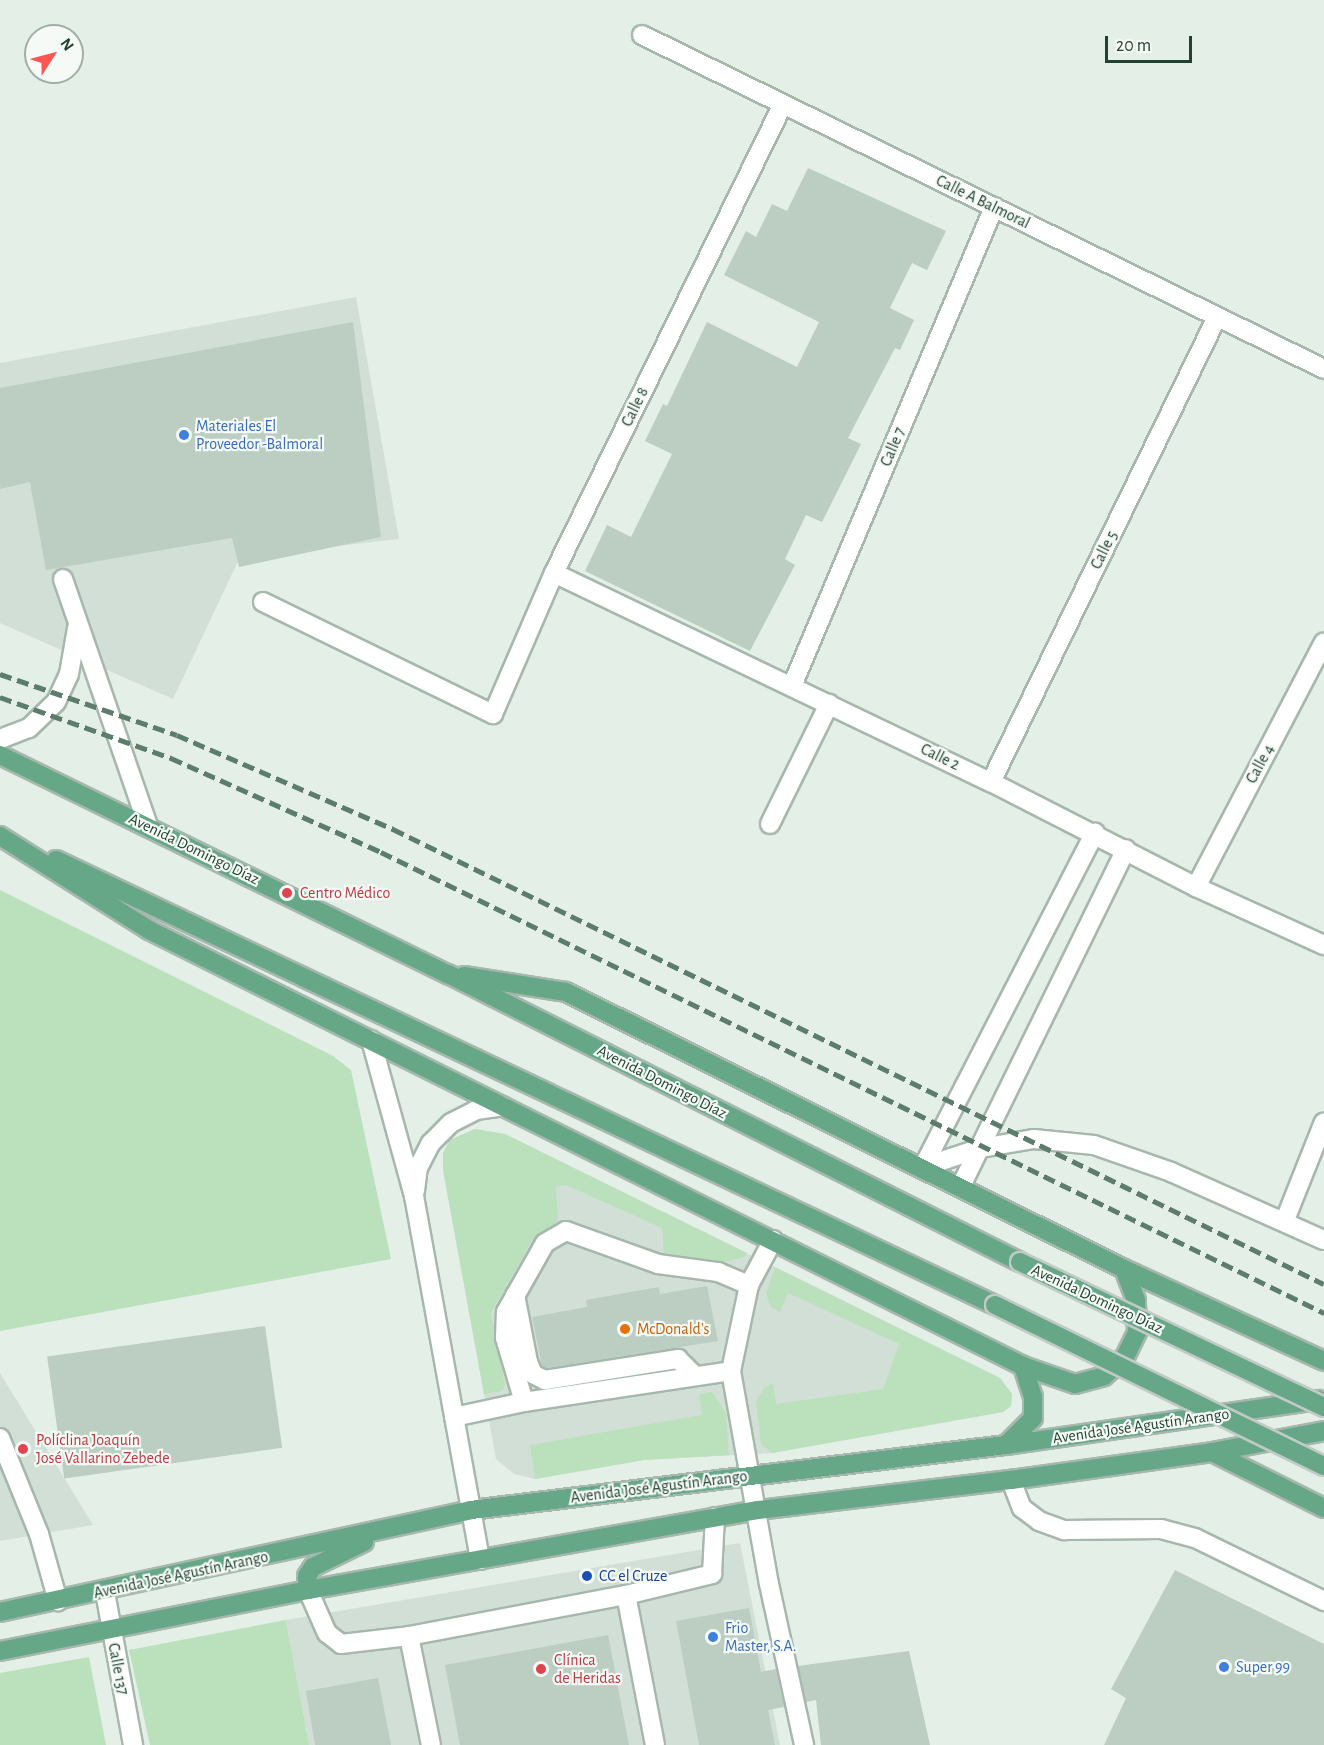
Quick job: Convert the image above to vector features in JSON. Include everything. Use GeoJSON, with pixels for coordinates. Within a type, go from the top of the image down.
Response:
{"type":"FeatureCollection","features":[{"type":"Feature","properties":{"kind":"main road","name":"Avenida Domingo Díaz"},"geometry":{"type":"LineString","coordinates":[[0,755],[448,974],[1020,1262],[1324,1407]]}},
{"type":"Feature","properties":{"kind":"main road"},"geometry":{"type":"LineString","coordinates":[[0,835],[149,930],[1023,1366],[1075,1384],[1104,1376],[1125,1357],[1137,1332],[1136,1300],[1124,1269]]}},
{"type":"Feature","properties":{"kind":"main road"},"geometry":{"type":"LineString","coordinates":[[0,835],[995,1305],[1324,1466]]}},
{"type":"Feature","properties":{"kind":"main road"},"geometry":{"type":"LineString","coordinates":[[448,974],[566,992],[923,1167],[1124,1269],[1324,1361]]}},
{"type":"Feature","properties":{"kind":"main road"},"geometry":{"type":"LineString","coordinates":[[1006,1445],[1033,1418],[1033,1397],[1023,1366]]}},
{"type":"Feature","properties":{"kind":"main road","name":"Avenida José Agustín Arango"},"geometry":{"type":"LineString","coordinates":[[0,1612],[105,1592],[471,1510],[1006,1445],[1324,1400]]}},
{"type":"Feature","properties":{"kind":"main road"},"geometry":{"type":"LineString","coordinates":[[0,1651],[308,1590],[715,1517],[1212,1452],[1324,1431]]}},
{"type":"Feature","properties":{"kind":"main road"},"geometry":{"type":"LineString","coordinates":[[1212,1452],[1324,1508]]}},
{"type":"Feature","properties":{"kind":"main road"},"geometry":{"type":"LineString","coordinates":[[308,1590],[307,1576],[322,1561],[401,1526]]}},
{"type":"Feature","properties":{"kind":"street","name":"Calle A Balmoral"},"geometry":{"type":"LineString","coordinates":[[642,35],[1324,369]]}},
{"type":"Feature","properties":{"kind":"street","name":"Calle 8"},"geometry":{"type":"LineString","coordinates":[[262,602],[493,714],[554,573],[783,104]]}},
{"type":"Feature","properties":{"kind":"street","name":"Calle 7"},"geometry":{"type":"LineString","coordinates":[[792,686],[994,207]]}},
{"type":"Feature","properties":{"kind":"street","name":"Calle 5"},"geometry":{"type":"LineString","coordinates":[[991,782],[1217,317]]}},
{"type":"Feature","properties":{"kind":"street","name":"Calle 2"},"geometry":{"type":"LineString","coordinates":[[554,573],[991,782],[1196,886],[1324,945]]}},
{"type":"Feature","properties":{"kind":"street"},"geometry":{"type":"LineString","coordinates":[[63,579],[148,826]]}},
{"type":"Feature","properties":{"kind":"street"},"geometry":{"type":"LineString","coordinates":[[0,739],[29,728],[56,702],[69,674],[78,626]]}},
{"type":"Feature","properties":{"kind":"street","name":"Calle 4"},"geometry":{"type":"LineString","coordinates":[[1196,886],[1324,642]]}},
{"type":"Feature","properties":{"kind":"street"},"geometry":{"type":"LineString","coordinates":[[770,824],[829,704]]}},
{"type":"Feature","properties":{"kind":"street"},"geometry":{"type":"LineString","coordinates":[[923,1167],[1095,833]]}},
{"type":"Feature","properties":{"kind":"street"},"geometry":{"type":"LineString","coordinates":[[961,1186],[1126,849]]}},
{"type":"Feature","properties":{"kind":"street"},"geometry":{"type":"LineString","coordinates":[[371,1040],[414,1196],[480,1560]]}},
{"type":"Feature","properties":{"kind":"street"},"geometry":{"type":"LineString","coordinates":[[414,1196],[418,1168],[431,1143],[451,1123],[476,1110],[503,1106]]}},
{"type":"Feature","properties":{"kind":"street"},"geometry":{"type":"LineString","coordinates":[[1285,1220],[1324,1122]]}},
{"type":"Feature","properties":{"kind":"street"},"geometry":{"type":"LineString","coordinates":[[923,1167],[981,1148],[1034,1138],[1094,1145],[1171,1172],[1285,1220],[1324,1240]]}},
{"type":"Feature","properties":{"kind":"street"},"geometry":{"type":"LineString","coordinates":[[524,1402],[505,1338],[506,1312],[545,1243],[566,1231],[658,1264],[718,1272],[748,1285]]}},
{"type":"Feature","properties":{"kind":"street"},"geometry":{"type":"LineString","coordinates":[[773,1240],[748,1285],[731,1371],[758,1510],[769,1584],[804,1745]]}},
{"type":"Feature","properties":{"kind":"street"},"geometry":{"type":"LineString","coordinates":[[515,1295],[528,1362],[533,1374],[545,1380],[678,1359],[695,1376]]}},
{"type":"Feature","properties":{"kind":"street"},"geometry":{"type":"LineString","coordinates":[[454,1417],[524,1402],[731,1371]]}},
{"type":"Feature","properties":{"kind":"street"},"geometry":{"type":"LineString","coordinates":[[0,1438],[39,1534],[58,1601]]}},
{"type":"Feature","properties":{"kind":"street"},"geometry":{"type":"LineString","coordinates":[[1011,1480],[1022,1508],[1039,1521],[1064,1530],[1161,1529],[1195,1538],[1324,1601]]}},
{"type":"Feature","properties":{"kind":"street"},"geometry":{"type":"LineString","coordinates":[[308,1590],[327,1633],[341,1644],[409,1636],[626,1595],[712,1574],[715,1517]]}},
{"type":"Feature","properties":{"kind":"street","name":"Calle 137"},"geometry":{"type":"LineString","coordinates":[[105,1592],[133,1745]]}},
{"type":"Feature","properties":{"kind":"street"},"geometry":{"type":"LineString","coordinates":[[626,1595],[655,1745]]}},
{"type":"Feature","properties":{"kind":"street"},"geometry":{"type":"LineString","coordinates":[[409,1636],[431,1745]]}},
{"type":"Feature","properties":{"kind":"shaded area","name":"Materiales El Proveedor -Balmoral"},"geometry":{"type":"Polygon","coordinates":[[[356,297],[399,539],[240,557],[173,699],[0,623],[0,363],[356,297]]]}},
{"type":"Feature","properties":{"kind":"shaded area"},"geometry":{"type":"Polygon","coordinates":[[[475,1129],[505,1134],[1000,1378],[1012,1394],[1011,1406],[1003,1412],[772,1453],[644,1460],[535,1479],[514,1474],[496,1459],[443,1170],[443,1153],[450,1140],[475,1129]]]}},
{"type":"Feature","properties":{"kind":"shaded area","name":"Políclina Joaquín José Vallarino Zebede"},"geometry":{"type":"Polygon","coordinates":[[[0,1373],[93,1525],[0,1541],[0,1373]]]}},
{"type":"Feature","properties":{"kind":"shaded area"},"geometry":{"type":"Polygon","coordinates":[[[740,1543],[780,1745],[309,1745],[286,1620],[740,1543]]]}},
{"type":"Feature","properties":{"kind":"green space"},"geometry":{"type":"Polygon","coordinates":[[[0,890],[333,1056],[351,1070],[391,1259],[0,1331],[0,890]]]}},
{"type":"Feature","properties":{"kind":"green space"},"geometry":{"type":"Polygon","coordinates":[[[475,1129],[505,1134],[747,1253],[745,1257],[724,1262],[664,1253],[662,1228],[566,1185],[556,1187],[558,1221],[531,1242],[491,1313],[505,1386],[502,1391],[484,1394],[443,1170],[443,1153],[450,1140],[475,1129]]]}},
{"type":"Feature","properties":{"kind":"green space"},"geometry":{"type":"Polygon","coordinates":[[[775,1267],[1000,1378],[1012,1394],[1011,1406],[1003,1412],[772,1453],[761,1444],[756,1401],[764,1388],[773,1383],[776,1404],[883,1389],[899,1344],[788,1293],[780,1312],[771,1307],[766,1294],[775,1267]]]}},
{"type":"Feature","properties":{"kind":"green space"},"geometry":{"type":"Polygon","coordinates":[[[712,1392],[726,1413],[729,1455],[644,1460],[535,1479],[530,1445],[702,1415],[699,1394],[712,1392]]]}},
{"type":"Feature","properties":{"kind":"green space"},"geometry":{"type":"Polygon","coordinates":[[[286,1620],[309,1745],[150,1745],[129,1650],[286,1620]]]}},
{"type":"Feature","properties":{"kind":"green space"},"geometry":{"type":"Polygon","coordinates":[[[89,1657],[106,1745],[0,1745],[0,1673],[89,1657]]]}},
{"type":"Feature","properties":{"kind":"building"},"geometry":{"type":"Polygon","coordinates":[[[808,168],[946,231],[927,270],[912,263],[890,308],[914,320],[900,350],[895,348],[848,438],[861,444],[822,522],[806,515],[785,559],[795,565],[750,651],[585,571],[607,525],[631,537],[672,454],[645,441],[663,404],[667,406],[707,322],[797,367],[819,322],[724,275],[746,231],[756,237],[772,204],[787,211],[808,168]]]}},
{"type":"Feature","properties":{"kind":"building","name":"Materiales El Proveedor -Balmoral"},"geometry":{"type":"Polygon","coordinates":[[[353,322],[381,537],[239,567],[232,538],[46,570],[30,482],[0,489],[0,388],[353,322]]]}},
{"type":"Feature","properties":{"kind":"building","name":"McDonald's"},"geometry":{"type":"Polygon","coordinates":[[[707,1286],[718,1341],[547,1368],[542,1366],[532,1317],[587,1307],[586,1300],[659,1287],[660,1294],[707,1286]]]}},
{"type":"Feature","properties":{"kind":"building"},"geometry":{"type":"Polygon","coordinates":[[[265,1326],[282,1448],[64,1478],[47,1357],[265,1326]]]}},
{"type":"Feature","properties":{"kind":"building","name":"Super 99"},"geometry":{"type":"Polygon","coordinates":[[[1175,1570],[1324,1644],[1324,1745],[1104,1745],[1126,1698],[1111,1689],[1175,1570]]]}},
{"type":"Feature","properties":{"kind":"building"},"geometry":{"type":"Polygon","coordinates":[[[749,1608],[761,1672],[776,1669],[784,1707],[768,1710],[775,1745],[699,1745],[676,1621],[749,1608]]]}},
{"type":"Feature","properties":{"kind":"building"},"geometry":{"type":"Polygon","coordinates":[[[608,1635],[629,1745],[460,1745],[445,1665],[608,1635]]]}},
{"type":"Feature","properties":{"kind":"building"},"geometry":{"type":"Polygon","coordinates":[[[909,1651],[930,1745],[821,1745],[816,1700],[806,1702],[798,1666],[909,1651]]]}},
{"type":"Feature","properties":{"kind":"building"},"geometry":{"type":"Polygon","coordinates":[[[378,1678],[391,1745],[315,1745],[306,1691],[378,1678]]]}},
{"type":"Feature","properties":{"kind":"railway"},"geometry":{"type":"LineString","coordinates":[[0,674],[177,735],[393,829],[1324,1284]]}},
{"type":"Feature","properties":{"kind":"railway"},"geometry":{"type":"LineString","coordinates":[[0,697],[171,758],[381,852],[1324,1313]]}},
{"type":"Feature","properties":{"kind":"place","name":"Materiales El Proveedor -Balmoral"},"geometry":{"type":"Point","coordinates":[184,435]}},
{"type":"Feature","properties":{"kind":"place","name":"Centro Médico"},"geometry":{"type":"Point","coordinates":[287,893]}},
{"type":"Feature","properties":{"kind":"place","name":"McDonald's"},"geometry":{"type":"Point","coordinates":[625,1329]}},
{"type":"Feature","properties":{"kind":"place","name":"Políclina Joaquín José Vallarino Zebede"},"geometry":{"type":"Point","coordinates":[23,1449]}},
{"type":"Feature","properties":{"kind":"place","name":"CC el Cruze"},"geometry":{"type":"Point","coordinates":[587,1576]}},
{"type":"Feature","properties":{"kind":"place","name":"Frio Master, S.A."},"geometry":{"type":"Point","coordinates":[713,1637]}},
{"type":"Feature","properties":{"kind":"place","name":"Super 99"},"geometry":{"type":"Point","coordinates":[1224,1667]}},
{"type":"Feature","properties":{"kind":"place","name":"Clínica de Heridas"},"geometry":{"type":"Point","coordinates":[541,1669]}}]}
